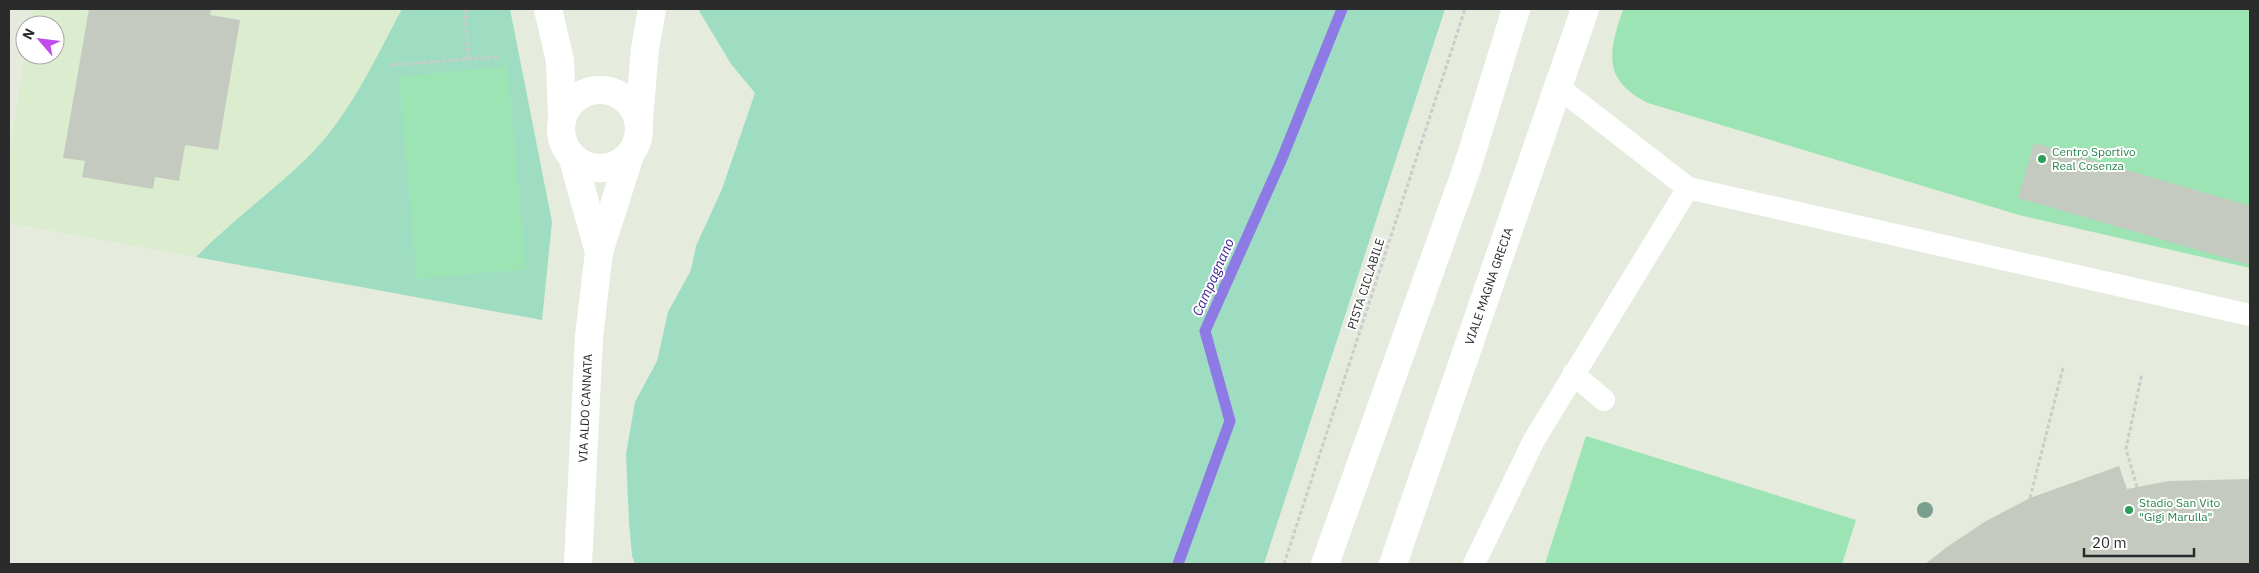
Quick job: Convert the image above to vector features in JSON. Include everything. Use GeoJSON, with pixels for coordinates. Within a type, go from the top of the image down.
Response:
{"type":"FeatureCollection","features":[{"type":"Feature","properties":{"kind":"street","name":"VIA ALDO CANNATA"},"geometry":{"type":"LineString","coordinates":[[548,9],[560,61],[561,132],[564,145],[572,156],[599,252]]}},
{"type":"Feature","properties":{"kind":"street","name":"VIA ALDO CANNATA"},"geometry":{"type":"LineString","coordinates":[[578,564],[589,337],[599,252],[630,155],[637,144],[640,132],[639,119],[645,49],[652,9]]}},
{"type":"Feature","properties":{"kind":"street"},"geometry":{"type":"LineString","coordinates":[[1325,564],[1468,168],[1516,9]]}},
{"type":"Feature","properties":{"kind":"street","name":"VIALE MAGNA GRECIA"},"geometry":{"type":"LineString","coordinates":[[1393,564],[1584,9]]}},
{"type":"Feature","properties":{"kind":"street"},"geometry":{"type":"LineString","coordinates":[[562,119],[567,107],[577,97],[589,91],[604,89],[645,49]]}},
{"type":"Feature","properties":{"kind":"street"},"geometry":{"type":"LineString","coordinates":[[560,61],[604,89],[626,98],[634,108],[639,119]]}},
{"type":"Feature","properties":{"kind":"street"},"geometry":{"type":"LineString","coordinates":[[572,156],[582,164],[602,168],[620,163],[630,155]]}},
{"type":"Feature","properties":{"kind":"lane"},"geometry":{"type":"LineString","coordinates":[[1558,87],[1688,188],[2250,315]]}},
{"type":"Feature","properties":{"kind":"lane"},"geometry":{"type":"LineString","coordinates":[[1474,564],[1534,440],[1688,188]]}},
{"type":"Feature","properties":{"kind":"lane"},"geometry":{"type":"LineString","coordinates":[[1573,374],[1604,400]]}},
{"type":"Feature","properties":{"kind":"path"},"geometry":{"type":"LineString","coordinates":[[465,9],[468,60]]}},
{"type":"Feature","properties":{"kind":"path","name":"PISTA CICLABILE"},"geometry":{"type":"LineString","coordinates":[[1284,564],[1465,9]]}},
{"type":"Feature","properties":{"kind":"path"},"geometry":{"type":"LineString","coordinates":[[390,65],[497,57]]}},
{"type":"Feature","properties":{"kind":"path"},"geometry":{"type":"LineString","coordinates":[[2030,498],[2063,368]]}},
{"type":"Feature","properties":{"kind":"path"},"geometry":{"type":"LineString","coordinates":[[2137,487],[2126,449],[2142,373]]}},
{"type":"Feature","properties":{"kind":"shaded area"},"geometry":{"type":"Polygon","coordinates":[[[33,9],[510,9],[552,222],[542,320],[14,224],[9,219],[9,156],[23,65],[65,65],[65,15],[32,15],[33,9]]]}},
{"type":"Feature","properties":{"kind":"shaded area"},"geometry":{"type":"Polygon","coordinates":[[[402,9],[510,9],[552,222],[542,320],[196,257],[292,172],[320,144],[359,89],[402,9]]]}},
{"type":"Feature","properties":{"kind":"shaded area"},"geometry":{"type":"Polygon","coordinates":[[[698,9],[1445,9],[1264,564],[635,564],[632,556],[629,522],[626,454],[635,402],[657,361],[668,312],[691,270],[696,246],[722,189],[755,93],[731,64],[698,9]]]}},
{"type":"Feature","properties":{"kind":"green space","name":"Centro Sportivo Real Cosenza"},"geometry":{"type":"Polygon","coordinates":[[[1623,9],[2250,9],[2250,268],[2019,215],[1648,103],[1633,94],[1622,84],[1616,74],[1613,63],[1614,38],[1623,9]]]}},
{"type":"Feature","properties":{"kind":"green space"},"geometry":{"type":"Polygon","coordinates":[[[507,66],[526,269],[417,279],[399,77],[507,66]]]}},
{"type":"Feature","properties":{"kind":"green space"},"geometry":{"type":"Polygon","coordinates":[[[1586,436],[1856,520],[1842,564],[1545,564],[1586,436]]]}},
{"type":"Feature","properties":{"kind":"building"},"geometry":{"type":"Polygon","coordinates":[[[89,9],[211,9],[210,15],[240,20],[218,150],[185,145],[179,181],[155,177],[153,189],[82,177],[85,161],[63,158],[89,9]]]}},
{"type":"Feature","properties":{"kind":"building"},"geometry":{"type":"Polygon","coordinates":[[[2034,143],[2250,206],[2250,265],[2018,198],[2034,143]]]}},
{"type":"Feature","properties":{"kind":"building","name":"Stadio San Vito \"Gigi Marulla\""},"geometry":{"type":"Polygon","coordinates":[[[2119,466],[2127,489],[2168,481],[2250,479],[2250,564],[1925,564],[1986,521],[2030,498],[2119,466]]]}},
{"type":"Feature","properties":{"kind":"waterway","name":"Campagnano"},"geometry":{"type":"LineString","coordinates":[[1178,564],[1230,421],[1205,331],[1281,161],[1342,9]]}},
{"type":"Feature","properties":{"kind":"place","name":"Centro Sportivo Real Cosenza"},"geometry":{"type":"Point","coordinates":[2042,159]}},
{"type":"Feature","properties":{"kind":"place","name":"Stadio San Vito \"Gigi Marulla\""},"geometry":{"type":"Point","coordinates":[2129,510]}}]}
